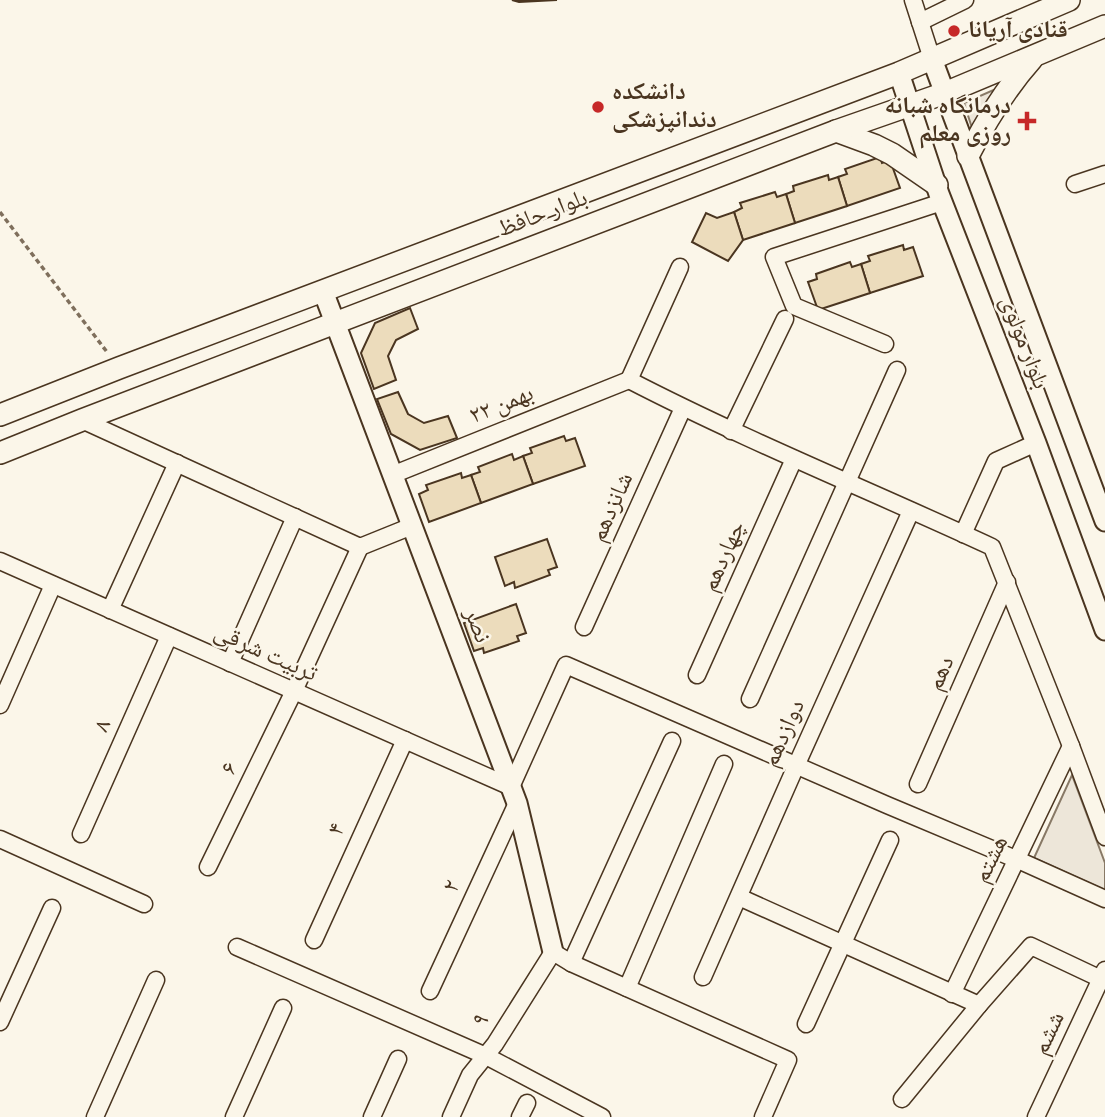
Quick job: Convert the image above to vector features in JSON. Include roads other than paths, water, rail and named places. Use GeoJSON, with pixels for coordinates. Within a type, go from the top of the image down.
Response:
{"type":"FeatureCollection","features":[{"type":"Feature","properties":{"kind":"main road","name":"بلوار حافظ"},"geometry":{"type":"LineString","coordinates":[[0,415],[899,73],[1069,0]]}},
{"type":"Feature","properties":{"kind":"main road","name":"بلوار حافظ"},"geometry":{"type":"LineString","coordinates":[[0,453],[82,419],[836,131],[945,93],[1105,26]]}},
{"type":"Feature","properties":{"kind":"main road"},"geometry":{"type":"LineString","coordinates":[[968,156],[994,109],[1035,56]]}},
{"type":"Feature","properties":{"kind":"main road"},"geometry":{"type":"LineString","coordinates":[[836,131],[892,154],[940,193]]}},
{"type":"Feature","properties":{"kind":"street","name":"بلوار مولوی"},"geometry":{"type":"LineString","coordinates":[[913,0],[932,59],[1105,521]]}},
{"type":"Feature","properties":{"kind":"street"},"geometry":{"type":"LineString","coordinates":[[920,22],[965,0]]}},
{"type":"Feature","properties":{"kind":"street","name":"بلوار مولوی"},"geometry":{"type":"LineString","coordinates":[[899,73],[940,193],[1105,628]]}},
{"type":"Feature","properties":{"kind":"street"},"geometry":{"type":"LineString","coordinates":[[1075,184],[1105,173]]}},
{"type":"Feature","properties":{"kind":"street"},"geometry":{"type":"LineString","coordinates":[[885,344],[794,306],[774,257],[940,193]]}},
{"type":"Feature","properties":{"kind":"street"},"geometry":{"type":"LineString","coordinates":[[680,267],[629,380],[682,408],[992,547],[1105,837]]}},
{"type":"Feature","properties":{"kind":"street","name":"نصر"},"geometry":{"type":"LineString","coordinates":[[323,291],[514,795],[553,952]]}},
{"type":"Feature","properties":{"kind":"street"},"geometry":{"type":"LineString","coordinates":[[731,430],[786,319]]}},
{"type":"Feature","properties":{"kind":"street"},"geometry":{"type":"LineString","coordinates":[[750,699],[897,370]]}},
{"type":"Feature","properties":{"kind":"street","name":"۲۲ بهمن"},"geometry":{"type":"LineString","coordinates":[[392,475],[629,380]]}},
{"type":"Feature","properties":{"kind":"street","name":"شانزدهم"},"geometry":{"type":"LineString","coordinates":[[584,626],[682,408]]}},
{"type":"Feature","properties":{"kind":"street"},"geometry":{"type":"LineString","coordinates":[[82,419],[360,547],[412,526]]}},
{"type":"Feature","properties":{"kind":"street"},"geometry":{"type":"LineString","coordinates":[[963,534],[996,461],[1036,443]]}},
{"type":"Feature","properties":{"kind":"street","name":"چهاردهم"},"geometry":{"type":"LineString","coordinates":[[697,675],[794,458]]}},
{"type":"Feature","properties":{"kind":"street"},"geometry":{"type":"LineString","coordinates":[[110,610],[177,463]]}},
{"type":"Feature","properties":{"kind":"street","name":"دوازدهم"},"geometry":{"type":"LineString","coordinates":[[704,977],[911,511]]}},
{"type":"Feature","properties":{"kind":"street"},"geometry":{"type":"LineString","coordinates":[[230,663],[295,517]]}},
{"type":"Feature","properties":{"kind":"street","name":"۶"},"geometry":{"type":"LineString","coordinates":[[208,867],[294,691],[360,547]]}},
{"type":"Feature","properties":{"kind":"street","name":"تربیت شرقی"},"geometry":{"type":"LineString","coordinates":[[0,561],[405,740],[514,795]]}},
{"type":"Feature","properties":{"kind":"street","name":"دهم"},"geometry":{"type":"LineString","coordinates":[[918,783],[1007,582]]}},
{"type":"Feature","properties":{"kind":"street"},"geometry":{"type":"LineString","coordinates":[[0,705],[54,585]]}},
{"type":"Feature","properties":{"kind":"street","name":"۸"},"geometry":{"type":"LineString","coordinates":[[81,834],[169,636]]}},
{"type":"Feature","properties":{"kind":"street","name":"۲"},"geometry":{"type":"LineString","coordinates":[[430,991],[566,665],[796,766]]}},
{"type":"Feature","properties":{"kind":"street","name":"۴"},"geometry":{"type":"LineString","coordinates":[[314,940],[405,740]]}},
{"type":"Feature","properties":{"kind":"street"},"geometry":{"type":"LineString","coordinates":[[571,963],[672,741]]}},
{"type":"Feature","properties":{"kind":"street","name":"هشتم"},"geometry":{"type":"LineString","coordinates":[[952,994],[1071,746]]}},
{"type":"Feature","properties":{"kind":"street"},"geometry":{"type":"LineString","coordinates":[[627,988],[724,764]]}},
{"type":"Feature","properties":{"kind":"street"},"geometry":{"type":"LineString","coordinates":[[796,766],[1105,900]]}},
{"type":"Feature","properties":{"kind":"street"},"geometry":{"type":"LineString","coordinates":[[0,839],[144,904]]}},
{"type":"Feature","properties":{"kind":"street"},"geometry":{"type":"LineString","coordinates":[[806,1024],[890,839]]}},
{"type":"Feature","properties":{"kind":"street"},"geometry":{"type":"LineString","coordinates":[[739,897],[979,1005]]}},
{"type":"Feature","properties":{"kind":"street"},"geometry":{"type":"LineString","coordinates":[[0,1022],[52,908]]}},
{"type":"Feature","properties":{"kind":"street"},"geometry":{"type":"LineString","coordinates":[[902,1099],[1031,946],[1103,974]]}},
{"type":"Feature","properties":{"kind":"street"},"geometry":{"type":"LineString","coordinates":[[237,947],[486,1056],[595,1116]]}},
{"type":"Feature","properties":{"kind":"street"},"geometry":{"type":"LineString","coordinates":[[553,952],[571,963],[788,1060],[763,1117]]}},
{"type":"Feature","properties":{"kind":"street","name":"۹"},"geometry":{"type":"LineString","coordinates":[[451,1117],[471,1075],[495,1044],[553,952]]}},
{"type":"Feature","properties":{"kind":"street","name":"ششم"},"geometry":{"type":"LineString","coordinates":[[1035,1117],[1103,974]]}},
{"type":"Feature","properties":{"kind":"street"},"geometry":{"type":"LineString","coordinates":[[95,1117],[156,979]]}},
{"type":"Feature","properties":{"kind":"street"},"geometry":{"type":"LineString","coordinates":[[234,1117],[283,1007]]}},
{"type":"Feature","properties":{"kind":"street"},"geometry":{"type":"LineString","coordinates":[[372,1117],[397,1059]]}},
{"type":"Feature","properties":{"kind":"place","name":"قنادی آریانا"},"geometry":{"type":"Point","coordinates":[954,31]}},
{"type":"Feature","properties":{"kind":"place","name":"دانشکده دندانپزشکی"},"geometry":{"type":"Point","coordinates":[598,107]}},
{"type":"Feature","properties":{"kind":"place","name":"درمانگاه شبانه روزی معلم"},"geometry":{"type":"Point","coordinates":[1027,121]}}]}
